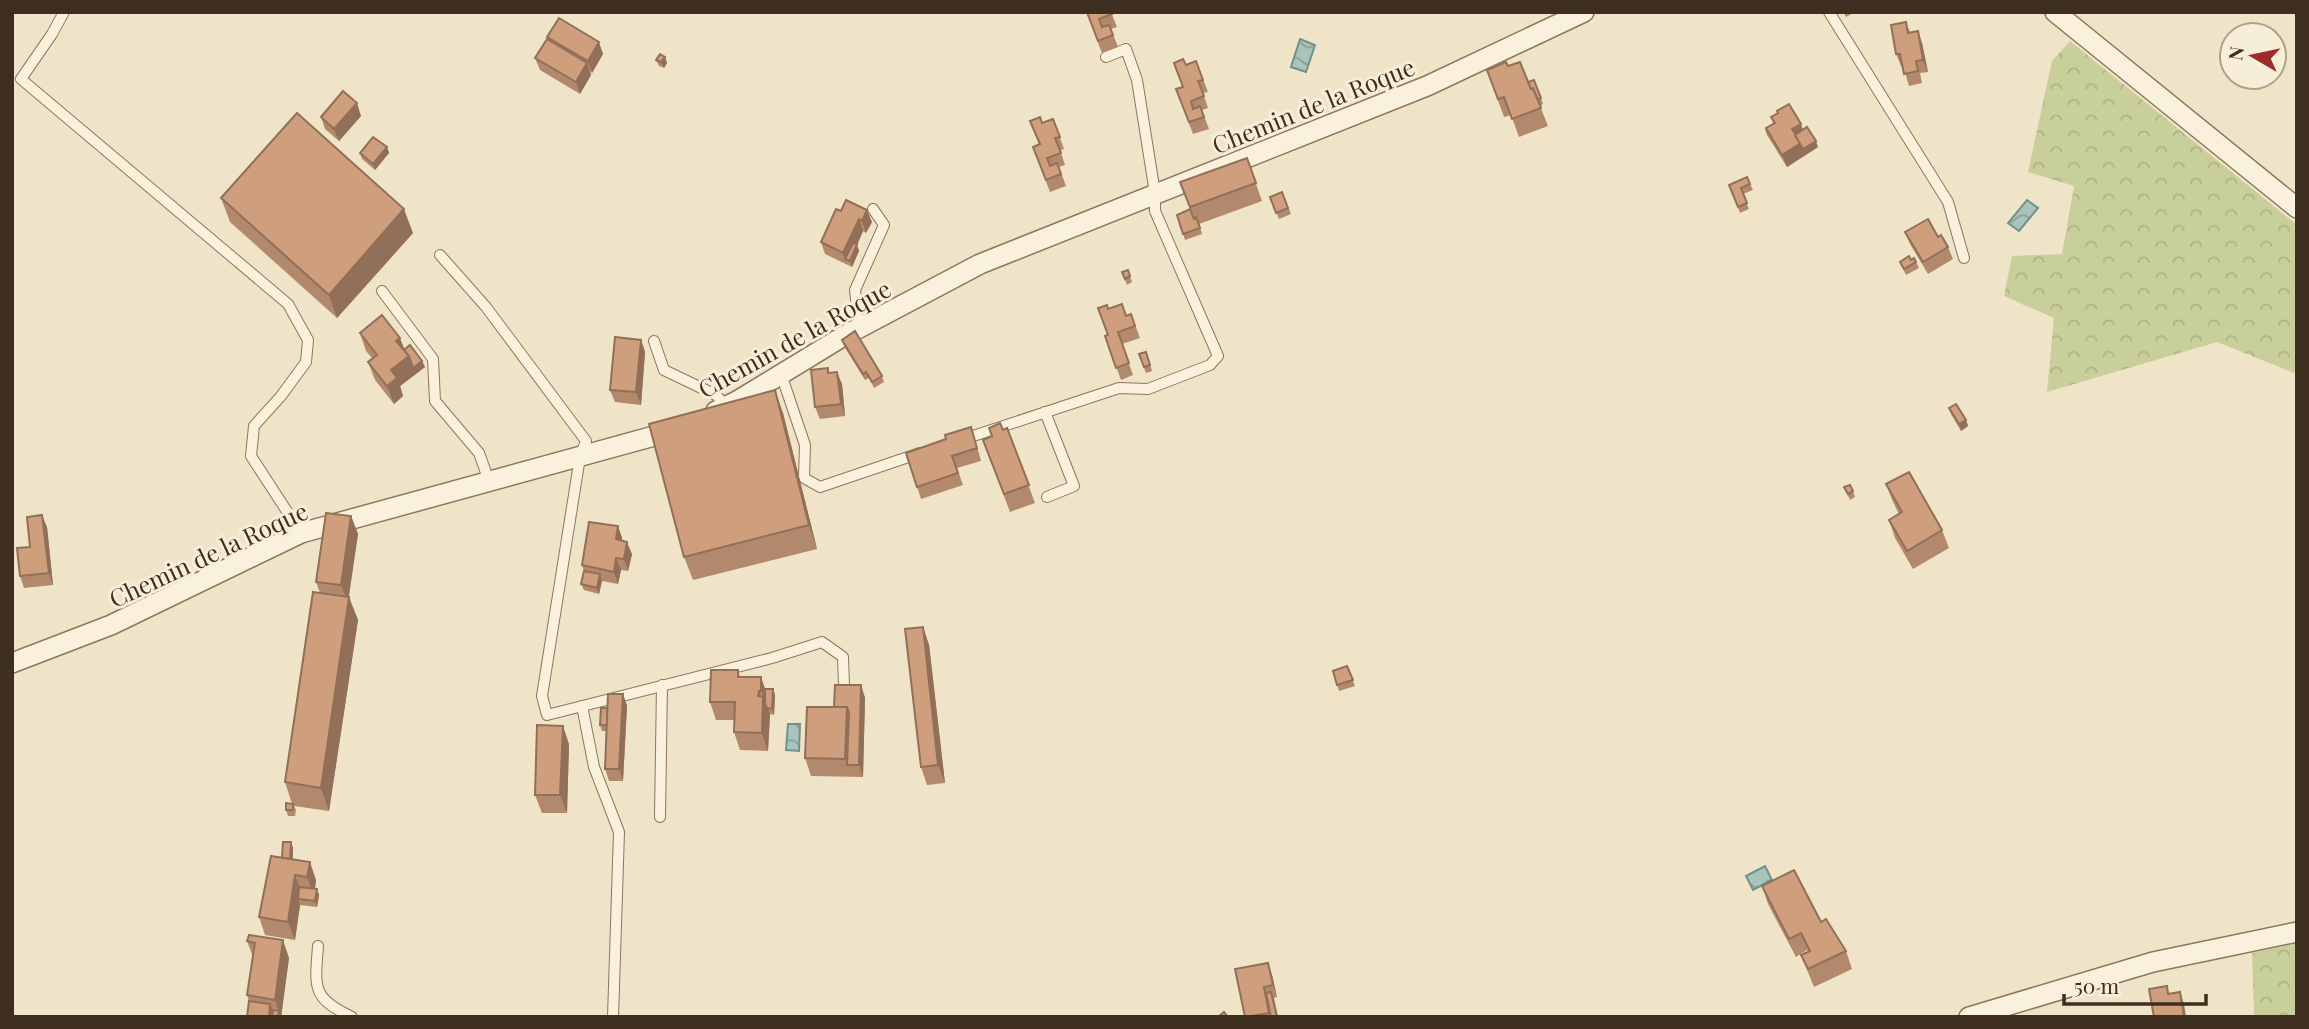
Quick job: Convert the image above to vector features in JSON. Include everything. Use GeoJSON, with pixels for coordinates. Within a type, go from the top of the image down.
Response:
{"type":"FeatureCollection","features":[{"type":"Feature","properties":{"kind":"street","name":"Chemin de la Roque"},"geometry":{"type":"LineString","coordinates":[[12,663],[111,625],[301,533],[670,433],[726,406],[859,328],[980,264],[1427,86],[1584,12]]}},
{"type":"Feature","properties":{"kind":"street"},"geometry":{"type":"LineString","coordinates":[[2055,12],[2297,208]]}},
{"type":"Feature","properties":{"kind":"street"},"geometry":{"type":"LineString","coordinates":[[1969,1017],[2153,962],[2297,932]]}},
{"type":"Feature","properties":{"kind":"lane"},"geometry":{"type":"LineString","coordinates":[[64,12],[52,34],[17,78],[288,304],[308,340],[306,362],[254,426],[251,456],[301,533]]}},
{"type":"Feature","properties":{"kind":"lane"},"geometry":{"type":"LineString","coordinates":[[1829,12],[1948,202],[1964,258]]}},
{"type":"Feature","properties":{"kind":"lane"},"geometry":{"type":"LineString","coordinates":[[953,442],[1119,388],[1148,390],[1210,365],[1218,356],[1156,211],[1137,80],[1126,49],[1106,57]]}},
{"type":"Feature","properties":{"kind":"lane"},"geometry":{"type":"LineString","coordinates":[[859,328],[855,290],[884,225],[873,209]]}},
{"type":"Feature","properties":{"kind":"lane"},"geometry":{"type":"LineString","coordinates":[[440,255],[486,307],[586,441],[580,457],[542,696],[547,715],[772,658],[822,642],[843,657],[844,686]]}},
{"type":"Feature","properties":{"kind":"lane"},"geometry":{"type":"LineString","coordinates":[[382,291],[433,359],[435,401],[479,453],[489,481]]}},
{"type":"Feature","properties":{"kind":"lane"},"geometry":{"type":"LineString","coordinates":[[654,341],[664,370],[716,395],[726,406]]}},
{"type":"Feature","properties":{"kind":"lane"},"geometry":{"type":"LineString","coordinates":[[782,374],[805,445],[804,478],[820,487],[927,451]]}},
{"type":"Feature","properties":{"kind":"lane"},"geometry":{"type":"LineString","coordinates":[[1045,412],[1073,486],[1047,497]]}},
{"type":"Feature","properties":{"kind":"lane"},"geometry":{"type":"LineString","coordinates":[[660,817],[662,685]]}},
{"type":"Feature","properties":{"kind":"lane"},"geometry":{"type":"LineString","coordinates":[[582,706],[594,767],[619,832],[613,1017]]}},
{"type":"Feature","properties":{"kind":"lane"},"geometry":{"type":"LineString","coordinates":[[318,946],[315,984],[329,1006],[352,1017]]}},
{"type":"Feature","properties":{"kind":"green space"},"geometry":{"type":"Polygon","coordinates":[[[2070,41],[2297,225],[2297,366],[2294,373],[2217,342],[2047,392],[2054,318],[2004,296],[2012,256],[2062,254],[2074,186],[2028,172],[2052,61],[2070,41]]]}},
{"type":"Feature","properties":{"kind":"green space"},"geometry":{"type":"Polygon","coordinates":[[[2297,943],[2297,1017],[2254,1017],[2252,953],[2297,943]]]}},
{"type":"Feature","properties":{"kind":"water"},"geometry":{"type":"Polygon","coordinates":[[[1300,39],[1315,45],[1306,72],[1291,67],[1300,39]]]}},
{"type":"Feature","properties":{"kind":"water"},"geometry":{"type":"Polygon","coordinates":[[[2027,200],[2038,208],[2019,231],[2008,223],[2027,200]]]}},
{"type":"Feature","properties":{"kind":"water"},"geometry":{"type":"Polygon","coordinates":[[[788,724],[800,724],[799,751],[786,750],[788,724]]]}},
{"type":"Feature","properties":{"kind":"water"},"geometry":{"type":"Polygon","coordinates":[[[1765,866],[1772,880],[1753,890],[1746,876],[1765,866]]]}},
{"type":"Feature","properties":{"kind":"building"},"geometry":{"type":"Polygon","coordinates":[[[1087,12],[1111,12],[1112,14],[1099,19],[1102,27],[1109,25],[1113,35],[1098,41],[1087,12]]]}},
{"type":"Feature","properties":{"kind":"building"},"geometry":{"type":"Polygon","coordinates":[[[559,18],[599,42],[588,61],[547,37],[559,18]]]}},
{"type":"Feature","properties":{"kind":"building"},"geometry":{"type":"Polygon","coordinates":[[[1906,22],[1908,33],[1918,31],[1923,60],[1916,61],[1918,71],[1904,74],[1900,54],[1896,54],[1891,25],[1906,22]]]}},
{"type":"Feature","properties":{"kind":"building"},"geometry":{"type":"Polygon","coordinates":[[[547,39],[587,63],[576,82],[535,58],[547,39]]]}},
{"type":"Feature","properties":{"kind":"building"},"geometry":{"type":"Polygon","coordinates":[[[660,54],[665,57],[661,62],[656,60],[660,54]]]}},
{"type":"Feature","properties":{"kind":"building"},"geometry":{"type":"Polygon","coordinates":[[[1183,59],[1186,65],[1196,61],[1203,80],[1198,81],[1204,96],[1191,101],[1193,109],[1200,106],[1204,117],[1189,122],[1176,89],[1183,87],[1174,63],[1183,59]]]}},
{"type":"Feature","properties":{"kind":"building"},"geometry":{"type":"Polygon","coordinates":[[[1506,62],[1508,66],[1520,62],[1541,108],[1512,119],[1504,97],[1498,99],[1487,70],[1506,62]]]}},
{"type":"Feature","properties":{"kind":"building"},"geometry":{"type":"Polygon","coordinates":[[[1534,80],[1541,98],[1538,100],[1528,82],[1534,80]]]}},
{"type":"Feature","properties":{"kind":"building"},"geometry":{"type":"Polygon","coordinates":[[[343,91],[357,103],[334,129],[321,117],[343,91]]]}},
{"type":"Feature","properties":{"kind":"building"},"geometry":{"type":"Polygon","coordinates":[[[1789,104],[1801,124],[1792,129],[1801,143],[1782,155],[1766,128],[1775,123],[1771,117],[1789,104]]]}},
{"type":"Feature","properties":{"kind":"building"},"geometry":{"type":"Polygon","coordinates":[[[297,113],[404,209],[329,295],[221,198],[297,113]]]}},
{"type":"Feature","properties":{"kind":"building"},"geometry":{"type":"Polygon","coordinates":[[[1040,117],[1042,123],[1053,119],[1060,137],[1055,138],[1061,153],[1047,158],[1050,166],[1057,163],[1061,174],[1046,180],[1033,147],[1040,144],[1030,121],[1040,117]]]}},
{"type":"Feature","properties":{"kind":"building"},"geometry":{"type":"Polygon","coordinates":[[[1807,127],[1816,141],[1803,149],[1795,135],[1807,127]]]}},
{"type":"Feature","properties":{"kind":"building"},"geometry":{"type":"Polygon","coordinates":[[[373,137],[387,147],[373,164],[360,153],[373,137]]]}},
{"type":"Feature","properties":{"kind":"building"},"geometry":{"type":"Polygon","coordinates":[[[1247,158],[1256,183],[1190,207],[1180,182],[1247,158]]]}},
{"type":"Feature","properties":{"kind":"building"},"geometry":{"type":"Polygon","coordinates":[[[1747,177],[1750,184],[1741,188],[1747,203],[1738,207],[1729,185],[1747,177]]]}},
{"type":"Feature","properties":{"kind":"building"},"geometry":{"type":"Polygon","coordinates":[[[1282,192],[1288,208],[1276,213],[1270,197],[1282,192]]]}},
{"type":"Feature","properties":{"kind":"building"},"geometry":{"type":"Polygon","coordinates":[[[846,200],[867,210],[862,221],[859,219],[843,253],[821,242],[836,209],[841,211],[846,200]]]}},
{"type":"Feature","properties":{"kind":"building"},"geometry":{"type":"Polygon","coordinates":[[[1190,209],[1200,228],[1183,234],[1177,215],[1190,209]]]}},
{"type":"Feature","properties":{"kind":"building"},"geometry":{"type":"Polygon","coordinates":[[[1928,219],[1938,237],[1941,235],[1948,247],[1923,262],[1905,232],[1928,219]]]}},
{"type":"Feature","properties":{"kind":"building"},"geometry":{"type":"Polygon","coordinates":[[[853,243],[857,244],[850,261],[845,259],[853,243]]]}},
{"type":"Feature","properties":{"kind":"building"},"geometry":{"type":"Polygon","coordinates":[[[1909,256],[1916,262],[1904,269],[1900,262],[1909,256]]]}},
{"type":"Feature","properties":{"kind":"building"},"geometry":{"type":"Polygon","coordinates":[[[1128,270],[1130,276],[1125,279],[1122,272],[1128,270]]]}},
{"type":"Feature","properties":{"kind":"building"},"geometry":{"type":"Polygon","coordinates":[[[1122,304],[1126,316],[1131,314],[1135,326],[1118,332],[1129,363],[1116,368],[1098,308],[1107,305],[1108,309],[1122,304]]]}},
{"type":"Feature","properties":{"kind":"building"},"geometry":{"type":"Polygon","coordinates":[[[382,315],[400,338],[396,341],[409,356],[391,370],[397,378],[387,386],[368,362],[377,355],[360,333],[382,315]]]}},
{"type":"Feature","properties":{"kind":"building"},"geometry":{"type":"Polygon","coordinates":[[[855,331],[882,376],[872,382],[866,372],[863,374],[842,340],[855,331]]]}},
{"type":"Feature","properties":{"kind":"building"},"geometry":{"type":"Polygon","coordinates":[[[615,337],[641,340],[636,392],[610,390],[615,337]]]}},
{"type":"Feature","properties":{"kind":"building"},"geometry":{"type":"Polygon","coordinates":[[[410,345],[422,361],[413,368],[404,350],[410,345]]]}},
{"type":"Feature","properties":{"kind":"building"},"geometry":{"type":"Polygon","coordinates":[[[1146,352],[1150,365],[1144,367],[1139,354],[1146,352]]]}},
{"type":"Feature","properties":{"kind":"building"},"geometry":{"type":"Polygon","coordinates":[[[828,368],[828,373],[837,372],[841,404],[815,407],[811,370],[828,368]]]}},
{"type":"Feature","properties":{"kind":"building"},"geometry":{"type":"Polygon","coordinates":[[[775,390],[809,525],[684,557],[649,424],[775,390]]]}},
{"type":"Feature","properties":{"kind":"building"},"geometry":{"type":"Polygon","coordinates":[[[1956,404],[1966,420],[1959,424],[1949,408],[1956,404]]]}},
{"type":"Feature","properties":{"kind":"building"},"geometry":{"type":"Polygon","coordinates":[[[1000,423],[1003,430],[1007,428],[1029,485],[1004,494],[983,440],[992,436],[989,428],[1000,423]]]}},
{"type":"Feature","properties":{"kind":"building"},"geometry":{"type":"Polygon","coordinates":[[[971,427],[977,448],[952,456],[958,473],[917,487],[906,453],[946,439],[945,435],[971,427]]]}},
{"type":"Feature","properties":{"kind":"building"},"geometry":{"type":"Polygon","coordinates":[[[1909,472],[1942,530],[1907,551],[1889,520],[1902,512],[1886,484],[1909,472]]]}},
{"type":"Feature","properties":{"kind":"building"},"geometry":{"type":"Polygon","coordinates":[[[1850,485],[1853,491],[1848,494],[1844,487],[1850,485]]]}},
{"type":"Feature","properties":{"kind":"building"},"geometry":{"type":"Polygon","coordinates":[[[326,513],[351,516],[341,585],[316,582],[326,513]]]}},
{"type":"Feature","properties":{"kind":"building"},"geometry":{"type":"Polygon","coordinates":[[[42,515],[49,573],[20,576],[17,548],[30,547],[27,517],[42,515]]]}},
{"type":"Feature","properties":{"kind":"building"},"geometry":{"type":"Polygon","coordinates":[[[589,522],[618,526],[616,539],[627,542],[624,559],[616,558],[614,572],[582,565],[589,522]]]}},
{"type":"Feature","properties":{"kind":"building"},"geometry":{"type":"Polygon","coordinates":[[[584,571],[600,574],[597,588],[581,584],[584,571]]]}},
{"type":"Feature","properties":{"kind":"building"},"geometry":{"type":"Polygon","coordinates":[[[313,592],[349,597],[321,788],[285,782],[313,592]]]}},
{"type":"Feature","properties":{"kind":"building"},"geometry":{"type":"Polygon","coordinates":[[[923,627],[938,765],[921,767],[905,629],[923,627]]]}},
{"type":"Feature","properties":{"kind":"building"},"geometry":{"type":"Polygon","coordinates":[[[1347,666],[1353,680],[1337,685],[1333,671],[1347,666]]]}},
{"type":"Feature","properties":{"kind":"building"},"geometry":{"type":"Polygon","coordinates":[[[711,670],[738,670],[738,677],[761,677],[761,691],[758,696],[763,697],[762,733],[734,732],[735,702],[710,702],[711,670]]]}},
{"type":"Feature","properties":{"kind":"building"},"geometry":{"type":"Polygon","coordinates":[[[835,685],[861,685],[859,765],[847,765],[849,713],[847,707],[834,707],[835,685]]]}},
{"type":"Feature","properties":{"kind":"building"},"geometry":{"type":"Polygon","coordinates":[[[765,689],[773,689],[772,709],[767,708],[765,703],[765,689]]]}},
{"type":"Feature","properties":{"kind":"building"},"geometry":{"type":"Polygon","coordinates":[[[608,694],[623,694],[619,769],[605,769],[608,694]]]}},
{"type":"Feature","properties":{"kind":"building"},"geometry":{"type":"Polygon","coordinates":[[[807,707],[847,707],[845,759],[805,758],[807,707]]]}},
{"type":"Feature","properties":{"kind":"building"},"geometry":{"type":"Polygon","coordinates":[[[601,708],[607,708],[607,725],[600,725],[601,708]]]}},
{"type":"Feature","properties":{"kind":"building"},"geometry":{"type":"Polygon","coordinates":[[[537,725],[563,726],[560,795],[535,795],[537,725]]]}},
{"type":"Feature","properties":{"kind":"building"},"geometry":{"type":"Polygon","coordinates":[[[286,803],[293,804],[293,810],[286,810],[286,803]]]}},
{"type":"Feature","properties":{"kind":"building"},"geometry":{"type":"Polygon","coordinates":[[[283,842],[291,842],[290,859],[282,858],[283,842]]]}},
{"type":"Feature","properties":{"kind":"building"},"geometry":{"type":"Polygon","coordinates":[[[271,856],[310,862],[307,877],[295,875],[288,922],[259,917],[271,856]]]}},
{"type":"Feature","properties":{"kind":"building"},"geometry":{"type":"Polygon","coordinates":[[[1794,870],[1821,922],[1826,919],[1846,951],[1808,969],[1801,955],[1810,951],[1801,933],[1789,939],[1762,886],[1794,870]]]}},
{"type":"Feature","properties":{"kind":"building"},"geometry":{"type":"Polygon","coordinates":[[[299,887],[317,889],[315,901],[298,899],[299,887]]]}},
{"type":"Feature","properties":{"kind":"building"},"geometry":{"type":"Polygon","coordinates":[[[249,935],[283,940],[275,1000],[247,995],[255,943],[247,941],[249,935]]]}},
{"type":"Feature","properties":{"kind":"building"},"geometry":{"type":"Polygon","coordinates":[[[1268,963],[1273,985],[1264,987],[1269,1013],[1245,1017],[1235,969],[1268,963]]]}},
{"type":"Feature","properties":{"kind":"building"},"geometry":{"type":"Polygon","coordinates":[[[2167,986],[2168,994],[2180,992],[2184,1017],[2154,1017],[2149,989],[2167,986]]]}},
{"type":"Feature","properties":{"kind":"building"},"geometry":{"type":"Polygon","coordinates":[[[1271,992],[1277,1017],[1271,1017],[1266,993],[1271,992]]]}},
{"type":"Feature","properties":{"kind":"building"},"geometry":{"type":"Polygon","coordinates":[[[249,1001],[270,1004],[269,1017],[247,1017],[249,1001]]]}},
{"type":"Feature","properties":{"kind":"building"},"geometry":{"type":"Polygon","coordinates":[[[273,1010],[279,1011],[278,1017],[272,1017],[273,1010]]]}}]}
